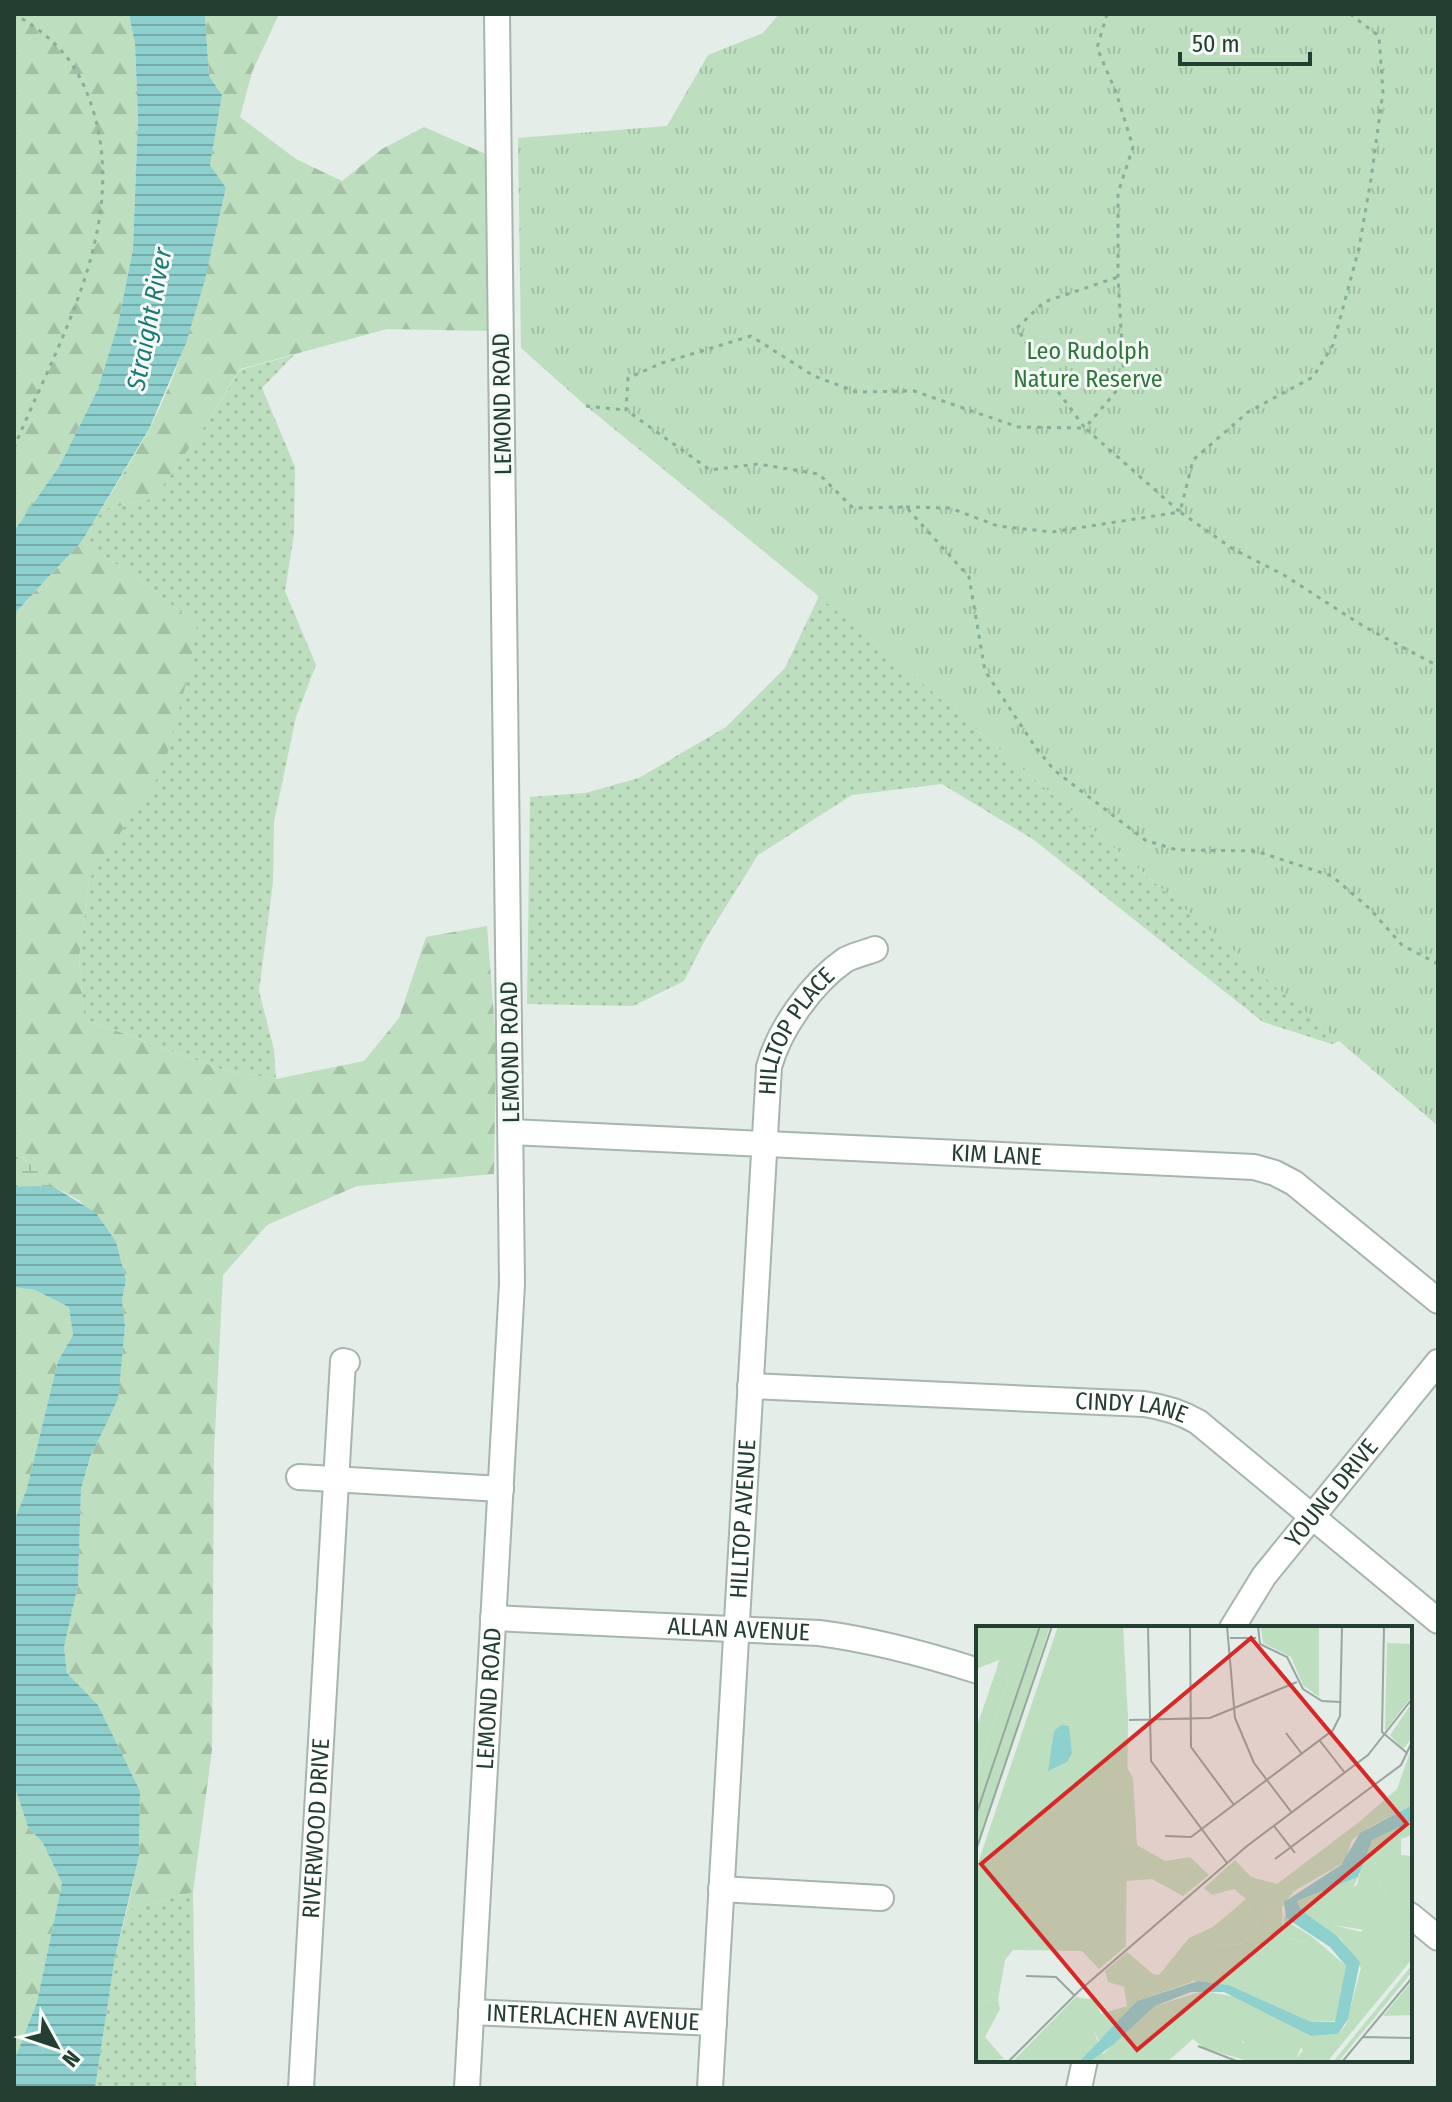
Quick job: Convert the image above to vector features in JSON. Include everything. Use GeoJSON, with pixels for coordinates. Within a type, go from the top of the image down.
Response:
{"type":"FeatureCollection","features":[{"type":"Feature","properties":{"kind":"street","name":"LEMOND ROAD"},"geometry":{"type":"LineString","coordinates":[[467,2088],[512,1284],[497,14]]}},
{"type":"Feature","properties":{"kind":"street","name":"HILLTOP PLACE"},"geometry":{"type":"LineString","coordinates":[[764,1143],[769,1067],[785,1026],[826,976],[848,958],[875,949]]}},
{"type":"Feature","properties":{"kind":"street","name":"KIM LANE"},"geometry":{"type":"LineString","coordinates":[[511,1132],[1254,1167],[1294,1183],[1438,1301]]}},
{"type":"Feature","properties":{"kind":"street","name":"HILLTOP AVENUE"},"geometry":{"type":"LineString","coordinates":[[710,2088],[764,1143]]}},
{"type":"Feature","properties":{"kind":"street","name":"RIVERWOOD DRIVE"},"geometry":{"type":"LineString","coordinates":[[301,2088],[343,1361],[347,1362]]}},
{"type":"Feature","properties":{"kind":"street","name":"YOUNG DRIVE"},"geometry":{"type":"LineString","coordinates":[[1233,1626],[1264,1576],[1438,1362]]}},
{"type":"Feature","properties":{"kind":"street","name":"CINDY LANE"},"geometry":{"type":"LineString","coordinates":[[750,1386],[1162,1407],[1198,1422],[1438,1621]]}},
{"type":"Feature","properties":{"kind":"street"},"geometry":{"type":"LineString","coordinates":[[299,1477],[501,1489]]}},
{"type":"Feature","properties":{"kind":"street","name":"ALLAN AVENUE"},"geometry":{"type":"LineString","coordinates":[[493,1618],[819,1633],[866,1639],[976,1670]]}},
{"type":"Feature","properties":{"kind":"street"},"geometry":{"type":"LineString","coordinates":[[721,1889],[881,1898]]}},
{"type":"Feature","properties":{"kind":"street"},"geometry":{"type":"LineString","coordinates":[[1412,1917],[1438,1938]]}},
{"type":"Feature","properties":{"kind":"street","name":"INTERLACHEN AVENUE"},"geometry":{"type":"LineString","coordinates":[[471,2012],[714,2023]]}},
{"type":"Feature","properties":{"kind":"street"},"geometry":{"type":"LineString","coordinates":[[1079,2088],[1085,2062]]}},
{"type":"Feature","properties":{"kind":"path"},"geometry":{"type":"LineString","coordinates":[[14,14],[53,41],[73,63],[88,93],[101,135],[104,182],[96,237],[86,274],[14,448]]}},
{"type":"Feature","properties":{"kind":"path"},"geometry":{"type":"LineString","coordinates":[[1085,428],[1124,382],[1118,277],[1118,193],[1133,147],[1116,92],[1097,48],[1107,14]]}},
{"type":"Feature","properties":{"kind":"path"},"geometry":{"type":"LineString","coordinates":[[1180,512],[1193,460],[1248,412],[1313,377],[1333,345],[1359,248],[1383,92],[1379,36],[1350,14]]}},
{"type":"Feature","properties":{"kind":"path"},"geometry":{"type":"LineString","coordinates":[[1118,277],[1044,302],[1017,328],[1045,374],[1085,428],[1180,512],[1233,549],[1284,575],[1363,626],[1438,666]]}},
{"type":"Feature","properties":{"kind":"path"},"geometry":{"type":"LineString","coordinates":[[626,410],[628,378],[662,363],[751,336],[814,376],[857,392],[914,391],[1018,427],[1085,428]]}},
{"type":"Feature","properties":{"kind":"path"},"geometry":{"type":"LineString","coordinates":[[586,406],[626,410],[710,470],[758,464],[819,474],[853,508],[950,508],[998,526],[1052,532],[1180,512]]}},
{"type":"Feature","properties":{"kind":"path"},"geometry":{"type":"LineString","coordinates":[[906,507],[969,577],[985,671],[1054,770],[1145,840],[1177,850],[1256,851],[1332,876],[1370,909],[1402,945],[1438,964]]}},
{"type":"Feature","properties":{"kind":"green space"},"geometry":{"type":"Polygon","coordinates":[[[14,14],[129,14],[135,44],[138,117],[133,249],[118,324],[98,389],[60,465],[14,531],[14,14]]]}},
{"type":"Feature","properties":{"kind":"green space"},"geometry":{"type":"Polygon","coordinates":[[[205,14],[279,14],[252,72],[240,117],[296,159],[342,181],[382,149],[424,127],[488,155],[490,331],[387,329],[240,369],[207,423],[154,498],[101,510],[149,430],[175,372],[204,281],[226,189],[210,165],[222,95],[209,76],[205,14]]]}},
{"type":"Feature","properties":{"kind":"green space","name":"Leo Rudolph Nature Reserve"},"geometry":{"type":"Polygon","coordinates":[[[779,14],[1438,14],[1438,1126],[877,644],[586,406],[521,348],[518,138],[667,126],[708,55],[763,33],[779,14]]]}},
{"type":"Feature","properties":{"kind":"green space"},"geometry":{"type":"Polygon","coordinates":[[[294,355],[262,388],[295,467],[294,534],[285,591],[316,665],[296,717],[274,821],[273,882],[259,991],[274,1050],[276,1079],[223,1070],[84,1019],[79,958],[89,879],[124,825],[197,625],[143,582],[82,541],[101,510],[154,498],[240,370],[294,355]]]}},
{"type":"Feature","properties":{"kind":"green space"},"geometry":{"type":"Polygon","coordinates":[[[82,541],[143,582],[197,625],[189,672],[163,770],[89,879],[79,958],[84,1019],[223,1070],[276,1079],[364,1061],[399,1018],[426,937],[487,926],[496,1043],[494,1174],[357,1186],[267,1225],[223,1275],[214,1452],[212,1750],[193,1892],[127,1910],[139,1856],[140,1791],[98,1705],[67,1673],[64,1647],[78,1585],[81,1489],[122,1357],[125,1327],[122,1300],[126,1280],[116,1242],[79,1200],[54,1187],[21,1155],[14,1134],[14,614],[82,541]]]}},
{"type":"Feature","properties":{"kind":"green space"},"geometry":{"type":"Polygon","coordinates":[[[819,596],[1339,1041],[1332,1044],[1263,1022],[1034,840],[942,784],[852,795],[758,855],[705,940],[684,981],[633,1006],[527,1004],[530,797],[585,793],[639,778],[726,727],[785,668],[819,596]]]}},
{"type":"Feature","properties":{"kind":"green space"},"geometry":{"type":"Polygon","coordinates":[[[14,1134],[21,1155],[54,1187],[14,1187],[14,1134]]]}},
{"type":"Feature","properties":{"kind":"green space"},"geometry":{"type":"Polygon","coordinates":[[[14,1287],[35,1290],[69,1307],[73,1335],[58,1361],[27,1488],[14,1522],[14,1287]]]}},
{"type":"Feature","properties":{"kind":"green space"},"geometry":{"type":"Polygon","coordinates":[[[14,1785],[28,1827],[43,1843],[62,1883],[37,2002],[14,2061],[14,1785]]]}},
{"type":"Feature","properties":{"kind":"green space"},"geometry":{"type":"Polygon","coordinates":[[[193,1892],[196,2088],[95,2088],[115,1957],[127,1910],[193,1892]]]}},
{"type":"Feature","properties":{"kind":"water","name":"Straight River"},"geometry":{"type":"Polygon","coordinates":[[[129,14],[205,14],[209,76],[222,95],[210,165],[226,188],[204,283],[186,343],[149,429],[82,541],[14,614],[14,531],[60,465],[98,389],[118,324],[133,249],[138,117],[135,44],[129,14]]]}},
{"type":"Feature","properties":{"kind":"water"},"geometry":{"type":"Polygon","coordinates":[[[14,1187],[54,1187],[96,1213],[116,1242],[126,1280],[122,1300],[125,1327],[118,1399],[91,1455],[81,1489],[78,1585],[64,1647],[67,1673],[98,1705],[140,1791],[139,1856],[115,1957],[95,2088],[14,2088],[14,2061],[37,2002],[62,1883],[43,1843],[28,1827],[14,1785],[14,1522],[27,1488],[58,1361],[73,1335],[69,1307],[35,1290],[14,1287],[14,1187]]]}}]}
